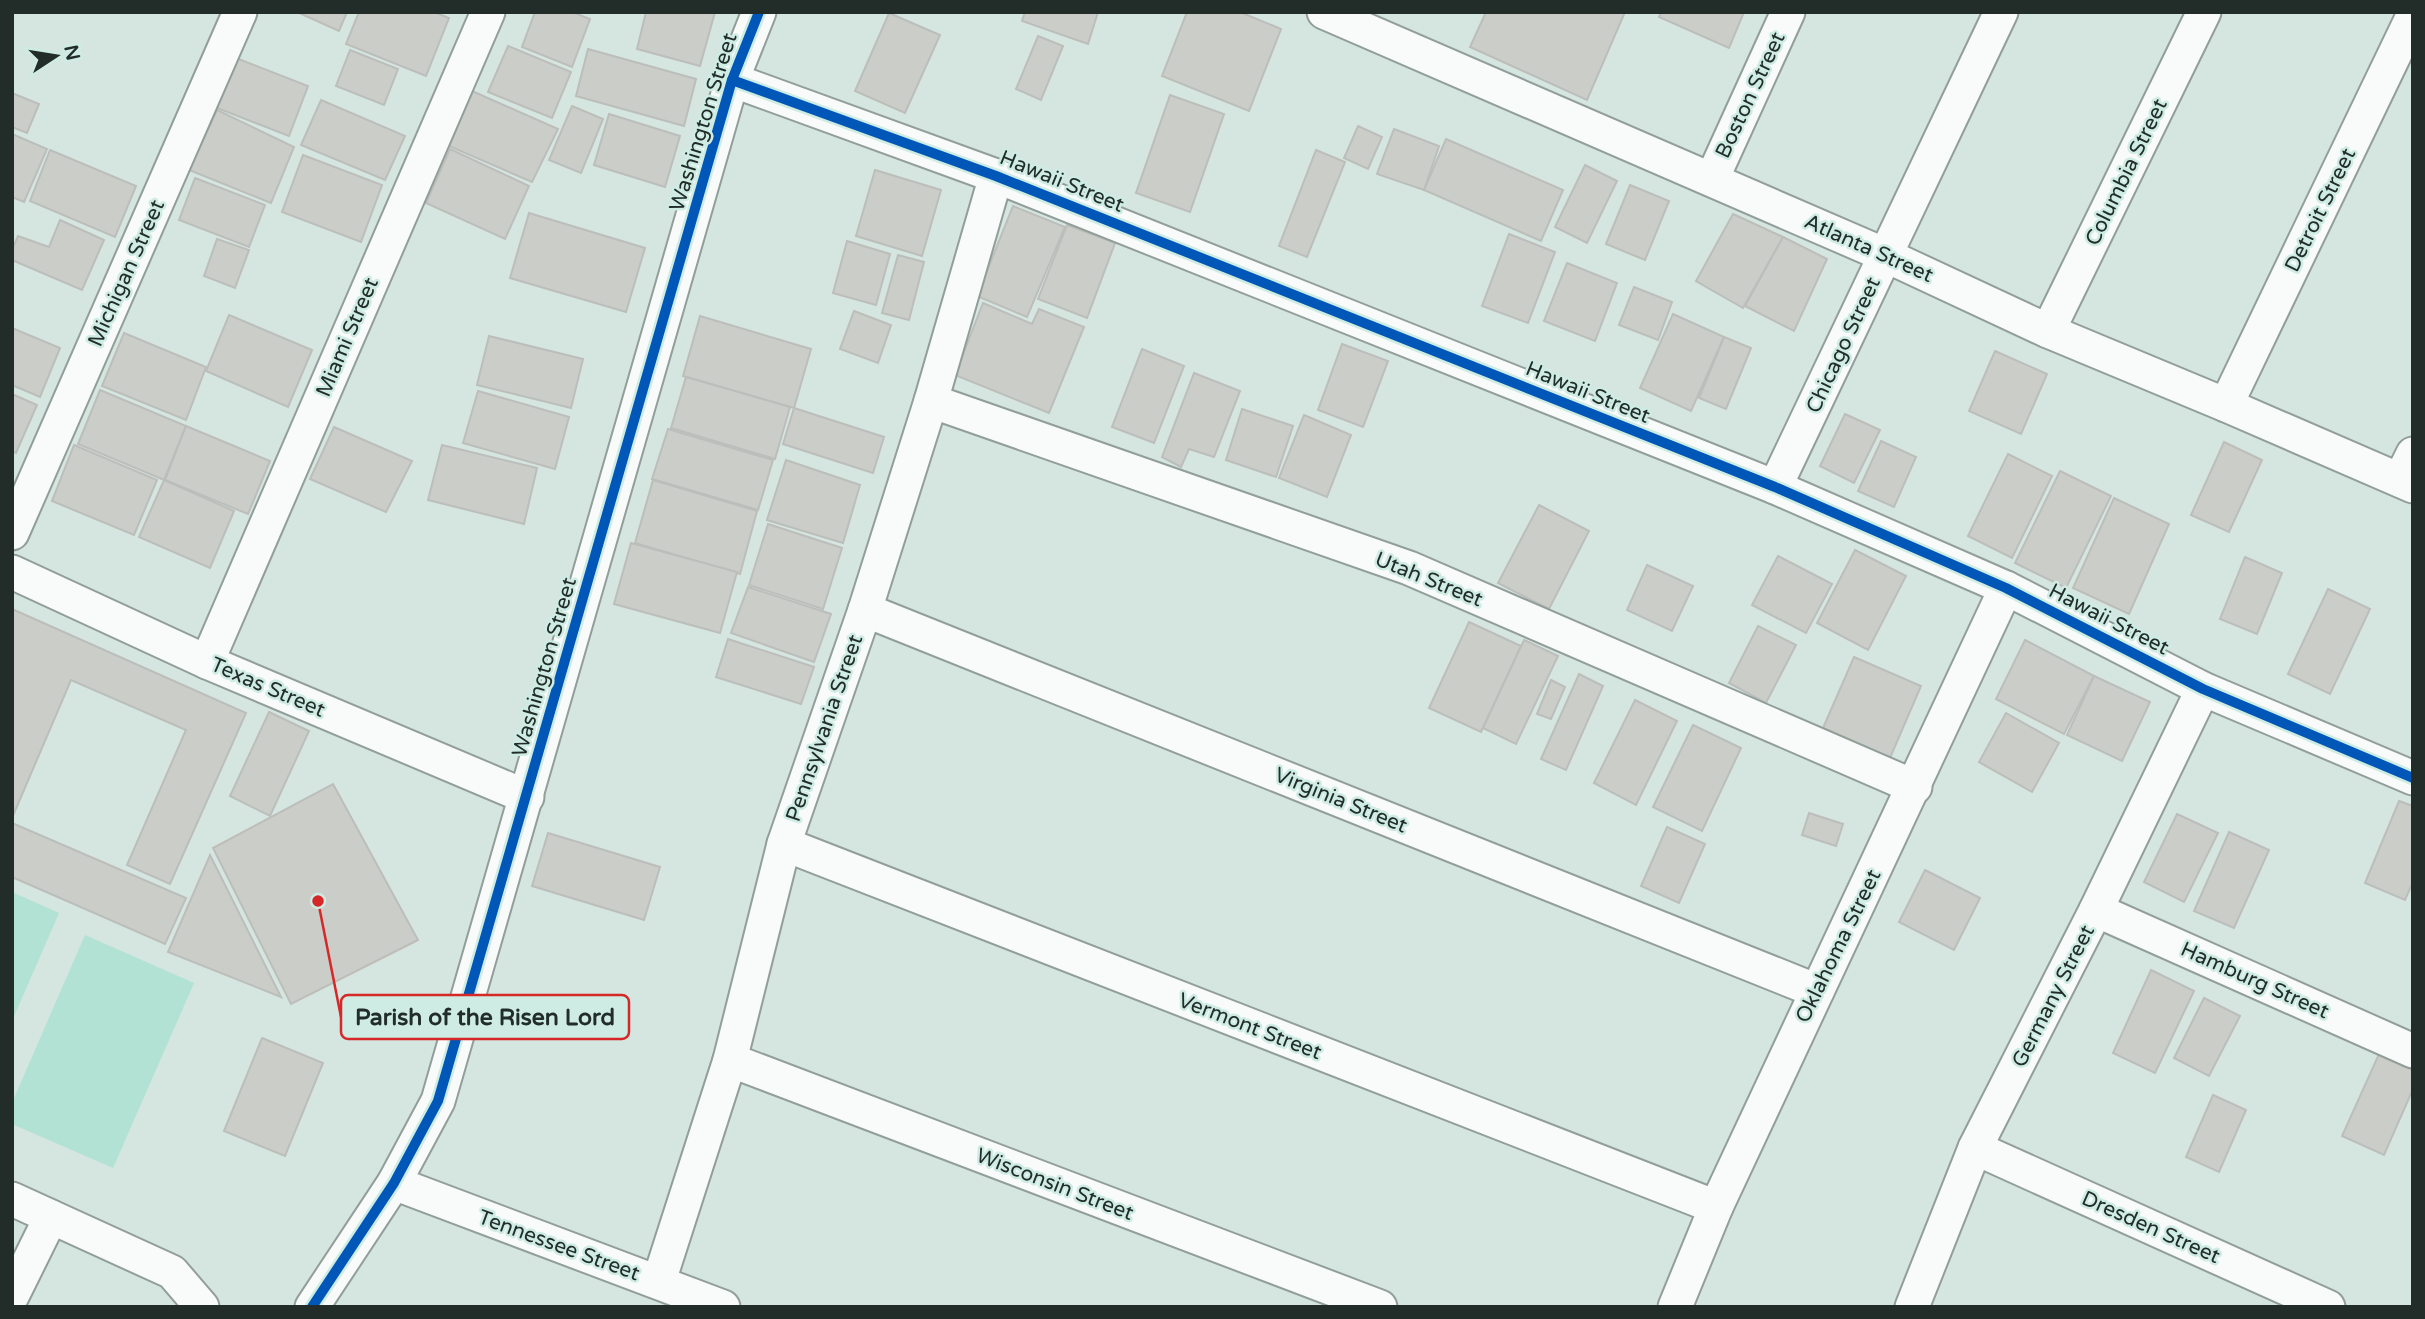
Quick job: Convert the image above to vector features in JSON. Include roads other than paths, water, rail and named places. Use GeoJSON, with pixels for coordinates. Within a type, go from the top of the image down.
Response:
{"type":"FeatureCollection","features":[{"type":"Feature","properties":{"kind":"street","name":"Michigan Street"},"geometry":{"type":"LineString","coordinates":[[12,533],[240,12]]}},
{"type":"Feature","properties":{"kind":"street","name":"Miami Street"},"geometry":{"type":"LineString","coordinates":[[207,662],[488,12]]}},
{"type":"Feature","properties":{"kind":"street","name":"Washington Street"},"geometry":{"type":"LineString","coordinates":[[312,1307],[394,1183],[438,1101],[732,80],[759,12]]}},
{"type":"Feature","properties":{"kind":"street","name":"Atlanta Street"},"geometry":{"type":"LineString","coordinates":[[1324,12],[1885,255],[2048,331],[2226,404],[2409,473]]}},
{"type":"Feature","properties":{"kind":"street","name":"Boston Street"},"geometry":{"type":"LineString","coordinates":[[1712,179],[1788,12]]}},
{"type":"Feature","properties":{"kind":"street","name":"Chicago Street"},"geometry":{"type":"LineString","coordinates":[[1775,487],[2001,12]]}},
{"type":"Feature","properties":{"kind":"street","name":"Columbia Street"},"geometry":{"type":"LineString","coordinates":[[2048,331],[2204,12]]}},
{"type":"Feature","properties":{"kind":"street","name":"Detroit Street"},"geometry":{"type":"LineString","coordinates":[[2226,404],[2413,16]]}},
{"type":"Feature","properties":{"kind":"street","name":"Hawaii Street"},"geometry":{"type":"LineString","coordinates":[[732,80],[996,176],[1775,487],[2006,588],[2203,689],[2413,778]]}},
{"type":"Feature","properties":{"kind":"street","name":"Pennsylvania Street"},"geometry":{"type":"LineString","coordinates":[[659,1281],[730,1060],[784,844],[865,610],[931,401],[996,176]]}},
{"type":"Feature","properties":{"kind":"street","name":"Utah Street"},"geometry":{"type":"LineString","coordinates":[[931,401],[1409,568],[1915,787]]}},
{"type":"Feature","properties":{"kind":"street","name":"Texas Street"},"geometry":{"type":"LineString","coordinates":[[12,572],[207,662],[527,797]]}},
{"type":"Feature","properties":{"kind":"street","name":"Oklahoma Street"},"geometry":{"type":"LineString","coordinates":[[1675,1307],[1716,1207],[2006,588]]}},
{"type":"Feature","properties":{"kind":"street","name":"Virginia Street"},"geometry":{"type":"LineString","coordinates":[[865,610],[1817,991]]}},
{"type":"Feature","properties":{"kind":"street","name":"Germany Street"},"geometry":{"type":"LineString","coordinates":[[1912,1307],[1975,1148],[2096,910],[2203,689]]}},
{"type":"Feature","properties":{"kind":"street","name":"Vermont Street"},"geometry":{"type":"LineString","coordinates":[[784,844],[1716,1207]]}},
{"type":"Feature","properties":{"kind":"street","name":"Hamburg Street"},"geometry":{"type":"LineString","coordinates":[[2096,910],[2413,1051]]}},
{"type":"Feature","properties":{"kind":"street","name":"Wisconsin Street"},"geometry":{"type":"LineString","coordinates":[[730,1060],[1380,1307]]}},
{"type":"Feature","properties":{"kind":"street","name":"Dresden Street"},"geometry":{"type":"LineString","coordinates":[[1975,1148],[2328,1307]]}},
{"type":"Feature","properties":{"kind":"street","name":"Tennessee Street"},"geometry":{"type":"LineString","coordinates":[[394,1183],[723,1307]]}},
{"type":"Feature","properties":{"kind":"street"},"geometry":{"type":"LineString","coordinates":[[12,1199],[172,1272],[202,1307]]}},
{"type":"Feature","properties":{"kind":"street"},"geometry":{"type":"LineString","coordinates":[[12,1296],[51,1217]]}},
{"type":"Feature","properties":{"kind":"place","name":"Parish of the Risen Lord"},"geometry":{"type":"Point","coordinates":[318,901]}}]}
